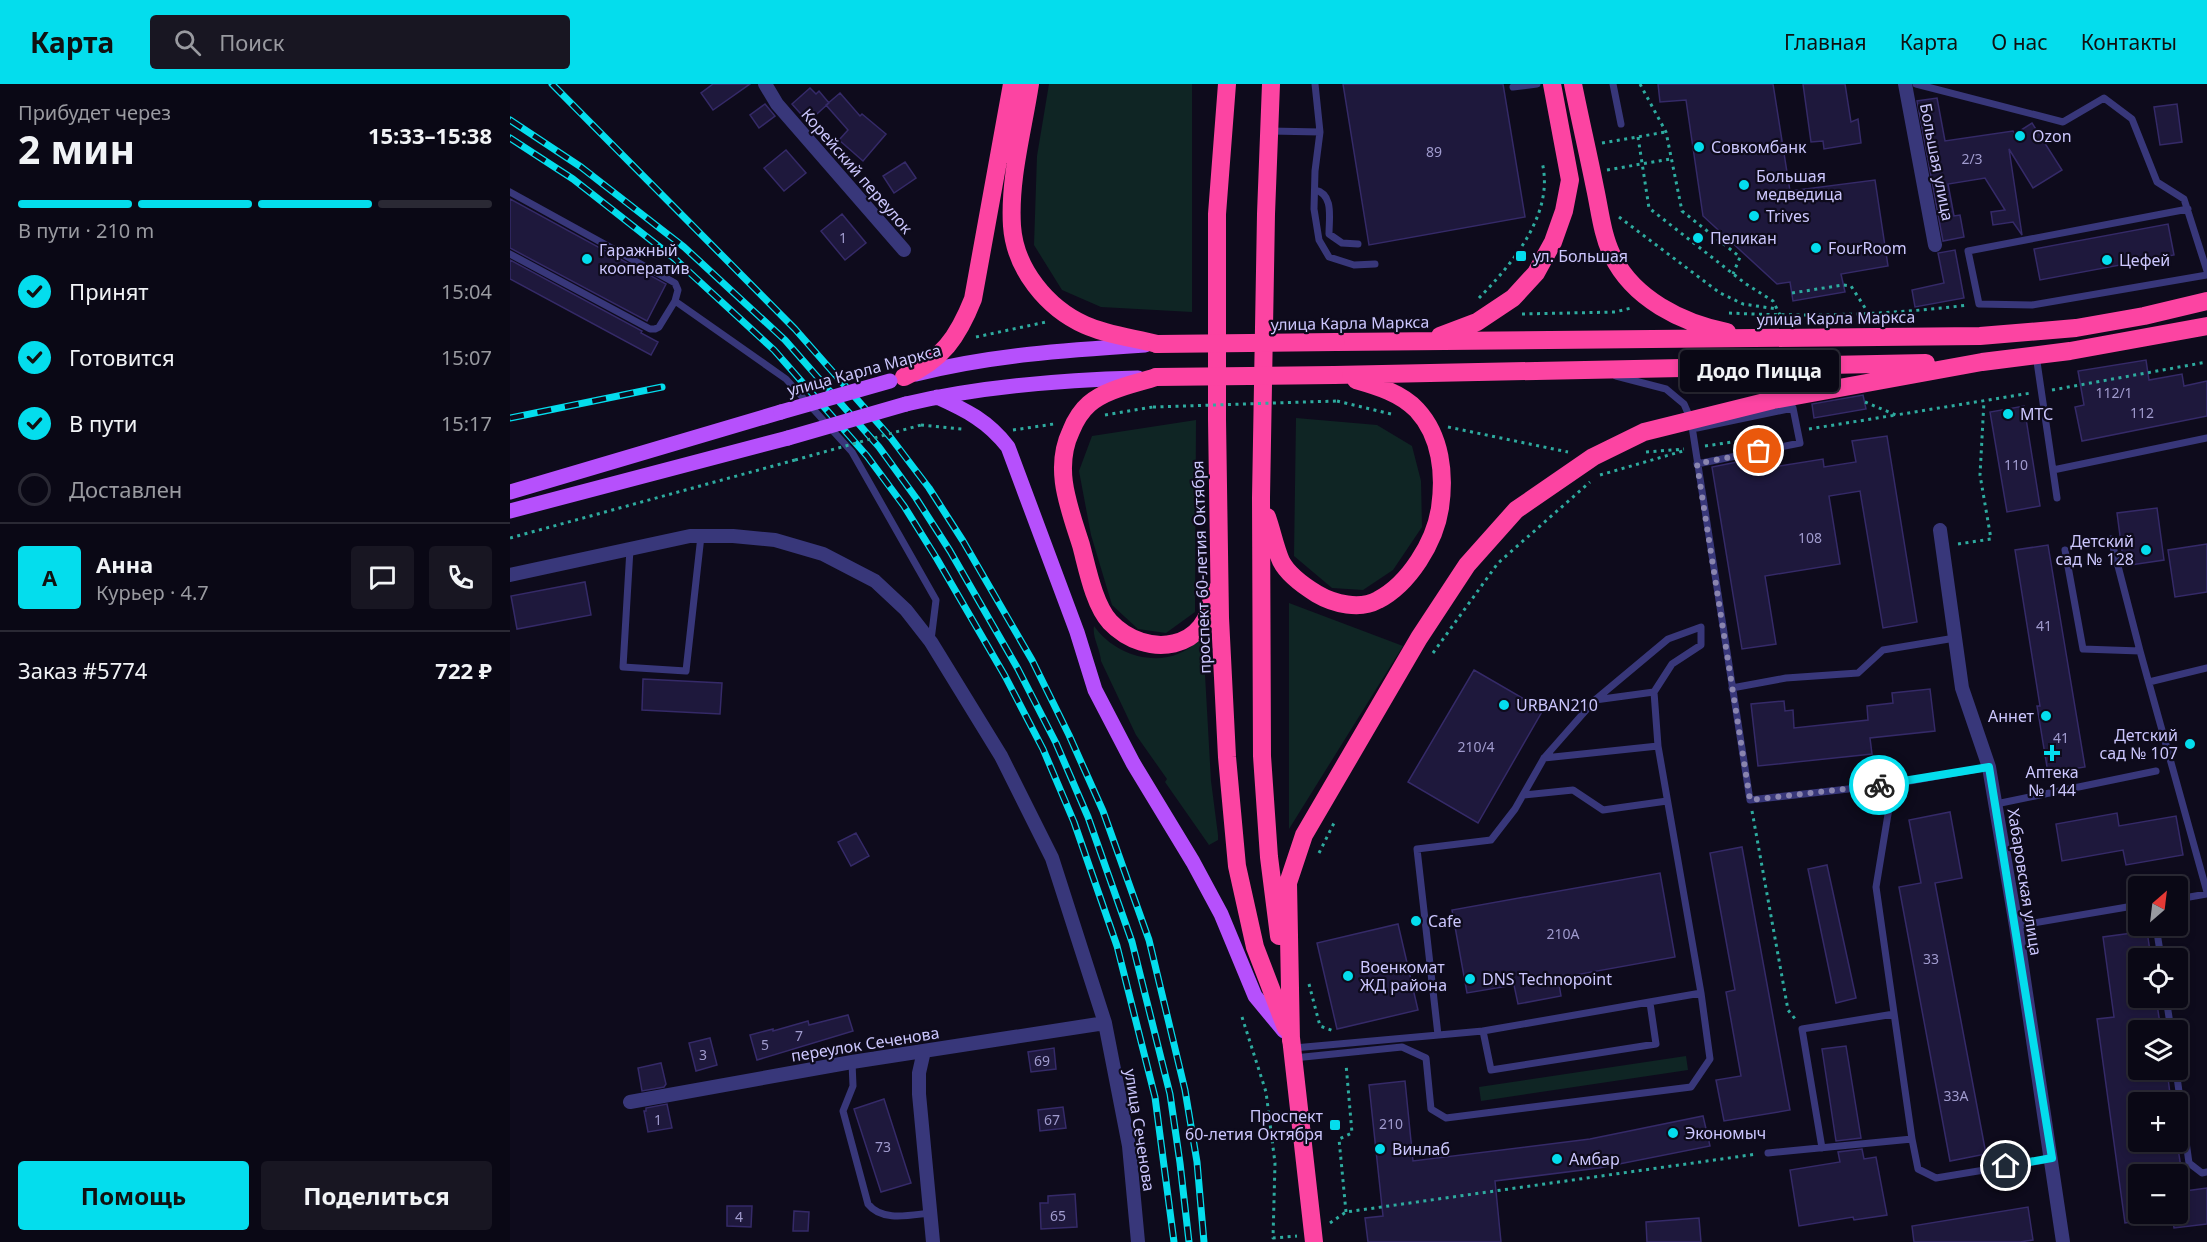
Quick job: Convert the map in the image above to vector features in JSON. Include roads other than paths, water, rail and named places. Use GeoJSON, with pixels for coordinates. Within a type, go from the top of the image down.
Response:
{"type":"FeatureCollection","features":[{"type":"Feature","properties":{"kind":"highway"},"geometry":{"type":"LineString","coordinates":[[897,379],[929,363],[951,342],[960,329],[973,299],[1012,84]]}},
{"type":"Feature","properties":{"kind":"highway"},"geometry":{"type":"LineString","coordinates":[[1030,84],[1012,196],[1012,228],[1022,261],[1040,292],[1060,311],[1087,326],[1157,344]]}},
{"type":"Feature","properties":{"kind":"highway"},"geometry":{"type":"LineString","coordinates":[[1217,214],[1221,84]]}},
{"type":"Feature","properties":{"kind":"highway","name":"проспект 60-летия Октября"},"geometry":{"type":"LineString","coordinates":[[1227,84],[1217,214],[1220,618],[1227,757],[1237,866],[1255,947],[1293,1049]]}},
{"type":"Feature","properties":{"kind":"highway","name":"проспект 60-летия Октября"},"geometry":{"type":"LineString","coordinates":[[1271,84],[1266,214],[1261,498],[1262,756],[1269,857],[1314,1238]]}},
{"type":"Feature","properties":{"kind":"highway"},"geometry":{"type":"LineString","coordinates":[[1412,342],[1457,331],[1497,310],[1526,286],[1553,242],[1564,211],[1570,180],[1552,84]]}},
{"type":"Feature","properties":{"kind":"highway"},"geometry":{"type":"LineString","coordinates":[[1573,84],[1605,238],[1624,274],[1638,290],[1669,311],[1710,328],[1762,338]]}},
{"type":"Feature","properties":{"kind":"highway","name":"улица Карла Маркса"},"geometry":{"type":"LineString","coordinates":[[1157,344],[1980,336],[2064,329],[2144,316],[2207,301]]}},
{"type":"Feature","properties":{"kind":"highway"},"geometry":{"type":"LineString","coordinates":[[1293,1049],[1288,883],[1304,835],[1419,638],[1467,565],[1516,510],[1593,457],[1644,432],[1691,424],[1773,400],[1982,362],[2070,351],[2207,326]]}},
{"type":"Feature","properties":{"kind":"highway"},"geometry":{"type":"LineString","coordinates":[[1217,419],[1212,608],[1203,623],[1191,635],[1176,643],[1161,646],[1144,644],[1126,636],[1108,620],[1096,597],[1063,486],[1062,463],[1067,440],[1076,420],[1090,404],[1106,395],[1156,377],[1982,362]]}},
{"type":"Feature","properties":{"kind":"highway"},"geometry":{"type":"LineString","coordinates":[[1261,498],[1282,562],[1300,584],[1327,600],[1355,606],[1377,601],[1395,588],[1415,565],[1431,538],[1440,511],[1443,485],[1439,454],[1431,429],[1415,408],[1383,388],[1334,375]]}},
{"type":"Feature","properties":{"kind":"main road","name":"улица Карла Маркса"},"geometry":{"type":"LineString","coordinates":[[510,492],[942,367],[1070,350],[1157,344]]}},
{"type":"Feature","properties":{"kind":"main road"},"geometry":{"type":"LineString","coordinates":[[510,511],[937,397],[1002,387],[1072,380],[1156,377]]}},
{"type":"Feature","properties":{"kind":"main road"},"geometry":{"type":"LineString","coordinates":[[937,397],[968,410],[996,432],[1008,447],[1077,632],[1095,690],[1133,763],[1193,862],[1221,914],[1255,996],[1293,1049]]}},
{"type":"Feature","properties":{"kind":"street","name":"Корейский переулок"},"geometry":{"type":"LineString","coordinates":[[765,84],[777,104],[904,250]]}},
{"type":"Feature","properties":{"kind":"street","name":"Большая улица"},"geometry":{"type":"LineString","coordinates":[[1905,84],[1935,245]]}},
{"type":"Feature","properties":{"kind":"street","name":"Хабаровская улица"},"geometry":{"type":"LineString","coordinates":[[1940,530],[1962,688],[1989,767],[1996,804],[2052,1158],[2063,1242]]}},
{"type":"Feature","properties":{"kind":"street","name":"улица Сеченова"},"geometry":{"type":"LineString","coordinates":[[510,575],[690,536],[733,536],[775,540],[823,554],[875,581],[906,610],[931,642],[1001,756],[1052,858],[1106,1023],[1129,1146],[1138,1242]]}},
{"type":"Feature","properties":{"kind":"street","name":"переулок Сеченова"},"geometry":{"type":"LineString","coordinates":[[630,1102],[852,1062],[1106,1023]]}},
{"type":"Feature","properties":{"kind":"street"},"geometry":{"type":"LineString","coordinates":[[924,1051],[918,1094],[933,1242]]}},
{"type":"Feature","properties":{"kind":"lane"},"geometry":{"type":"LineString","coordinates":[[1315,84],[1320,132],[1315,171],[1314,209],[1319,240],[1329,257],[1354,265],[1375,264]]}},
{"type":"Feature","properties":{"kind":"lane"},"geometry":{"type":"LineString","coordinates":[[1513,87],[1536,84]]}},
{"type":"Feature","properties":{"kind":"lane"},"geometry":{"type":"LineString","coordinates":[[1613,84],[1621,124]]}},
{"type":"Feature","properties":{"kind":"lane"},"geometry":{"type":"LineString","coordinates":[[1916,84],[2063,122],[2104,98],[2132,119],[2157,182],[2184,199],[2207,273],[2032,305],[1979,304],[1968,250],[2187,209]]}},
{"type":"Feature","properties":{"kind":"lane"},"geometry":{"type":"LineString","coordinates":[[1269,132],[1320,132]]}},
{"type":"Feature","properties":{"kind":"lane"},"geometry":{"type":"LineString","coordinates":[[1315,190],[1322,192],[1328,199],[1329,234],[1342,243],[1358,244]]}},
{"type":"Feature","properties":{"kind":"lane"},"geometry":{"type":"LineString","coordinates":[[510,192],[675,283],[678,290],[675,301],[655,330],[510,254]]}},
{"type":"Feature","properties":{"kind":"lane"},"geometry":{"type":"LineString","coordinates":[[675,301],[786,379],[852,452],[936,600],[931,642]]}},
{"type":"Feature","properties":{"kind":"lane"},"geometry":{"type":"LineString","coordinates":[[2036,355],[2057,498]]}},
{"type":"Feature","properties":{"kind":"lane"},"geometry":{"type":"LineString","coordinates":[[1591,370],[1666,389],[1684,404],[1691,424],[1750,800],[1893,784],[1989,767]]}},
{"type":"Feature","properties":{"kind":"lane"},"geometry":{"type":"LineString","coordinates":[[1691,424],[1793,408],[1800,443],[1697,464]]}},
{"type":"Feature","properties":{"kind":"lane"},"geometry":{"type":"LineString","coordinates":[[2053,470],[2207,438]]}},
{"type":"Feature","properties":{"kind":"lane"},"geometry":{"type":"LineString","coordinates":[[630,549],[623,668],[686,671],[701,536]]}},
{"type":"Feature","properties":{"kind":"lane"},"geometry":{"type":"LineString","coordinates":[[2111,539],[2207,893],[2188,897]]}},
{"type":"Feature","properties":{"kind":"lane"},"geometry":{"type":"LineString","coordinates":[[2066,550],[2083,649],[2140,651]]}},
{"type":"Feature","properties":{"kind":"lane"},"geometry":{"type":"LineString","coordinates":[[1293,1049],[1345,1053],[1402,1047],[1425,1059],[1431,1109],[1446,1118],[1690,1087],[1710,1059],[1701,993],[1658,746],[1654,692],[1672,664],[1701,645],[1701,627],[1668,639],[1595,700],[1544,758],[1515,809],[1491,840],[1417,849],[1438,1035]]}},
{"type":"Feature","properties":{"kind":"lane"},"geometry":{"type":"LineString","coordinates":[[1732,688],[1786,678],[1858,674],[1883,650],[1955,638]]}},
{"type":"Feature","properties":{"kind":"lane"},"geometry":{"type":"LineString","coordinates":[[2149,682],[2207,668]]}},
{"type":"Feature","properties":{"kind":"lane"},"geometry":{"type":"LineString","coordinates":[[1595,700],[1654,692]]}},
{"type":"Feature","properties":{"kind":"lane"},"geometry":{"type":"LineString","coordinates":[[1544,758],[1658,746]]}},
{"type":"Feature","properties":{"kind":"lane"},"geometry":{"type":"LineString","coordinates":[[1996,804],[2156,771]]}},
{"type":"Feature","properties":{"kind":"lane"},"geometry":{"type":"LineString","coordinates":[[1893,784],[1876,887],[1918,1169],[1936,1178],[2052,1158]]}},
{"type":"Feature","properties":{"kind":"lane"},"geometry":{"type":"LineString","coordinates":[[1523,795],[1573,790],[1603,810],[1667,801]]}},
{"type":"Feature","properties":{"kind":"lane"},"geometry":{"type":"LineString","coordinates":[[2016,926],[2128,907]]}},
{"type":"Feature","properties":{"kind":"lane"},"geometry":{"type":"LineString","coordinates":[[1293,1049],[1483,1031],[1701,993]]}},
{"type":"Feature","properties":{"kind":"lane"},"geometry":{"type":"LineString","coordinates":[[1483,1031],[1491,1070],[1656,1044],[1650,1003]]}},
{"type":"Feature","properties":{"kind":"lane"},"geometry":{"type":"LineString","coordinates":[[1822,1148],[1802,1029],[1894,1014]]}},
{"type":"Feature","properties":{"kind":"lane"},"geometry":{"type":"LineString","coordinates":[[852,1062],[853,1086],[843,1111],[868,1204],[873,1210],[884,1215],[930,1213]]}},
{"type":"Feature","properties":{"kind":"lane"},"geometry":{"type":"LineString","coordinates":[[2177,1080],[2189,1163],[2202,1173],[2207,1172]]}},
{"type":"Feature","properties":{"kind":"lane"},"geometry":{"type":"LineString","coordinates":[[1768,1153],[1912,1139]]}},
{"type":"Feature","properties":{"kind":"railway"},"geometry":{"type":"LineString","coordinates":[[552,84],[795,329],[891,438],[929,488],[963,541],[1032,660],[1103,811],[1149,940],[1185,1090],[1197,1162],[1204,1242]]}},
{"type":"Feature","properties":{"kind":"railway"},"geometry":{"type":"LineString","coordinates":[[510,120],[581,167],[684,247],[785,340],[879,447],[916,498],[950,551],[1018,669],[1056,743],[1088,817],[1132,942],[1170,1094],[1189,1242]]}},
{"type":"Feature","properties":{"kind":"railway"},"geometry":{"type":"LineString","coordinates":[[510,138],[573,179],[675,259],[774,350],[867,456],[904,506],[937,559],[1005,676],[1043,749],[1074,822],[1117,946],[1155,1097],[1174,1242]]}},
{"type":"Feature","properties":{"kind":"railway"},"geometry":{"type":"LineString","coordinates":[[510,418],[662,387]]}},
{"type":"Feature","properties":{"kind":"place","name":"Ozon"},"geometry":{"type":"Point","coordinates":[2020,136]}},
{"type":"Feature","properties":{"kind":"place","name":"Совкомбанк"},"geometry":{"type":"Point","coordinates":[1699,147]}},
{"type":"Feature","properties":{"kind":"place","name":"Большая медведица"},"geometry":{"type":"Point","coordinates":[1744,185]}},
{"type":"Feature","properties":{"kind":"place","name":"Trives"},"geometry":{"type":"Point","coordinates":[1754,216]}},
{"type":"Feature","properties":{"kind":"place","name":"Пеликан"},"geometry":{"type":"Point","coordinates":[1698,238]}},
{"type":"Feature","properties":{"kind":"place","name":"FourRoom"},"geometry":{"type":"Point","coordinates":[1816,248]}},
{"type":"Feature","properties":{"kind":"place","name":"ул. Большая"},"geometry":{"type":"Point","coordinates":[1521,256]}},
{"type":"Feature","properties":{"kind":"place","name":"Гаражный кооператив"},"geometry":{"type":"Point","coordinates":[587,259]}},
{"type":"Feature","properties":{"kind":"place","name":"Цефей"},"geometry":{"type":"Point","coordinates":[2107,260]}},
{"type":"Feature","properties":{"kind":"place","name":"МТС"},"geometry":{"type":"Point","coordinates":[2008,414]}},
{"type":"Feature","properties":{"kind":"place","name":"Додо Пицца"},"geometry":{"type":"Point","coordinates":[1759,451]}},
{"type":"Feature","properties":{"kind":"place","name":"Детский сад № 128"},"geometry":{"type":"Point","coordinates":[2146,550]}},
{"type":"Feature","properties":{"kind":"place","name":"URBAN210"},"geometry":{"type":"Point","coordinates":[1504,705]}},
{"type":"Feature","properties":{"kind":"place","name":"Аннет"},"geometry":{"type":"Point","coordinates":[2046,716]}},
{"type":"Feature","properties":{"kind":"place","name":"Детский сад № 107"},"geometry":{"type":"Point","coordinates":[2190,744]}},
{"type":"Feature","properties":{"kind":"place","name":"Аптека № 144"},"geometry":{"type":"Point","coordinates":[2052,753]}},
{"type":"Feature","properties":{"kind":"place","name":"Cafe"},"geometry":{"type":"Point","coordinates":[1416,921]}},
{"type":"Feature","properties":{"kind":"place","name":"Военкомат ЖД района"},"geometry":{"type":"Point","coordinates":[1348,976]}},
{"type":"Feature","properties":{"kind":"place","name":"DNS Technopoint"},"geometry":{"type":"Point","coordinates":[1470,979]}},
{"type":"Feature","properties":{"kind":"place","name":"Проспект 60-летия Октября"},"geometry":{"type":"Point","coordinates":[1335,1125]}},
{"type":"Feature","properties":{"kind":"place","name":"Экономыч"},"geometry":{"type":"Point","coordinates":[1673,1133]}},
{"type":"Feature","properties":{"kind":"place","name":"Винлаб"},"geometry":{"type":"Point","coordinates":[1380,1149]}},
{"type":"Feature","properties":{"kind":"place","name":"Амбар"},"geometry":{"type":"Point","coordinates":[1557,1159]}}]}
